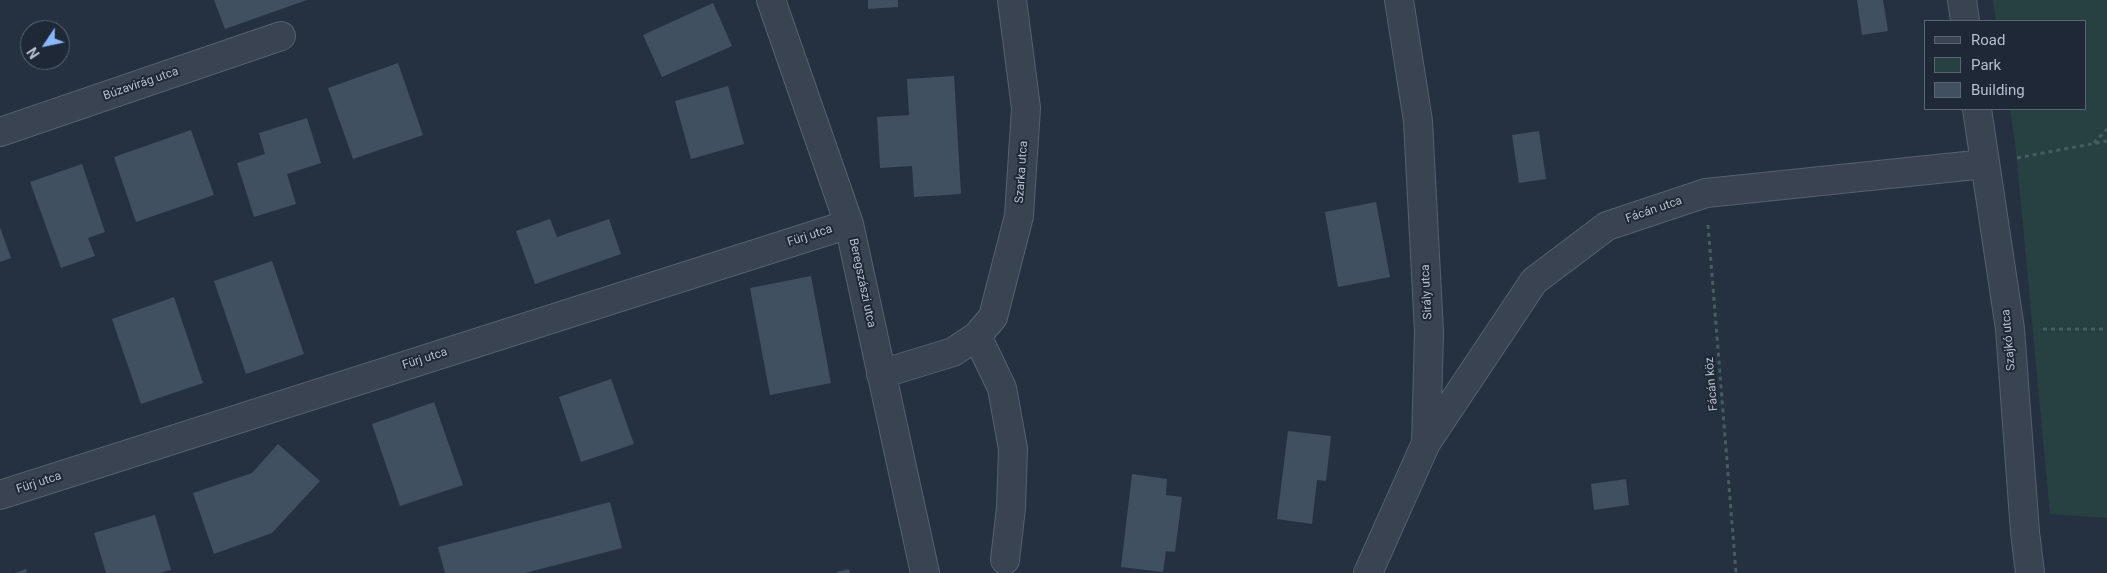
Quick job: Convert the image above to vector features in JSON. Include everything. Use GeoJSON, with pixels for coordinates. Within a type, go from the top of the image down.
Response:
{"type":"FeatureCollection","features":[{"type":"Feature","properties":{"kind":"street","name":"Beregszászi utca"},"geometry":{"type":"LineString","coordinates":[[771,0],[849,224],[925,573]]}},
{"type":"Feature","properties":{"kind":"street","name":"Szarka utca"},"geometry":{"type":"LineString","coordinates":[[881,374],[953,352],[977,336],[994,317],[1019,216],[1026,108],[1012,0]]}},
{"type":"Feature","properties":{"kind":"street","name":"Sirály utca"},"geometry":{"type":"LineString","coordinates":[[1368,573],[1426,442],[1430,332],[1418,121],[1399,0]]}},
{"type":"Feature","properties":{"kind":"street"},"geometry":{"type":"LineString","coordinates":[[1962,0],[1965,20]]}},
{"type":"Feature","properties":{"kind":"street","name":"Búzavirág utca"},"geometry":{"type":"LineString","coordinates":[[0,132],[281,36]]}},
{"type":"Feature","properties":{"kind":"street","name":"Szajkó utca"},"geometry":{"type":"LineString","coordinates":[[1978,110],[2010,329],[2025,532],[2030,573]]}},
{"type":"Feature","properties":{"kind":"street","name":"Fácán utca"},"geometry":{"type":"LineString","coordinates":[[1426,442],[1534,281],[1606,226],[1706,193],[1985,164]]}},
{"type":"Feature","properties":{"kind":"street","name":"Fürj utca"},"geometry":{"type":"LineString","coordinates":[[0,495],[849,224]]}},
{"type":"Feature","properties":{"kind":"street"},"geometry":{"type":"LineString","coordinates":[[977,336],[1002,388],[1013,449],[1011,508],[1005,560]]}},
{"type":"Feature","properties":{"kind":"path"},"geometry":{"type":"LineString","coordinates":[[2094,144],[2107,129]]}},
{"type":"Feature","properties":{"kind":"path"},"geometry":{"type":"LineString","coordinates":[[1985,164],[2107,141]]}},
{"type":"Feature","properties":{"kind":"path","name":"Fácán köz"},"geometry":{"type":"LineString","coordinates":[[1706,193],[1736,573]]}},
{"type":"Feature","properties":{"kind":"path"},"geometry":{"type":"LineString","coordinates":[[2010,329],[2107,329]]}},
{"type":"Feature","properties":{"kind":"green space"},"geometry":{"type":"Polygon","coordinates":[[[1993,0],[2107,0],[2107,518],[2050,514],[2016,151],[2010,110],[2087,110],[2087,20],[1996,20],[1993,0]]]}},
{"type":"Feature","properties":{"kind":"building"},"geometry":{"type":"Polygon","coordinates":[[[214,0],[307,0],[225,29],[214,0]]]}},
{"type":"Feature","properties":{"kind":"building"},"geometry":{"type":"Polygon","coordinates":[[[868,0],[898,0],[898,7],[868,9],[868,0]]]}},
{"type":"Feature","properties":{"kind":"building"},"geometry":{"type":"Polygon","coordinates":[[[1857,0],[1883,0],[1888,31],[1862,35],[1857,0]]]}},
{"type":"Feature","properties":{"kind":"building"},"geometry":{"type":"Polygon","coordinates":[[[713,3],[732,46],[662,77],[643,35],[713,3]]]}},
{"type":"Feature","properties":{"kind":"building"},"geometry":{"type":"Polygon","coordinates":[[[398,63],[423,135],[353,159],[328,88],[398,63]]]}},
{"type":"Feature","properties":{"kind":"building"},"geometry":{"type":"Polygon","coordinates":[[[954,76],[961,194],[914,197],[912,166],[880,168],[877,117],[909,115],[907,79],[954,76]]]}},
{"type":"Feature","properties":{"kind":"building"},"geometry":{"type":"Polygon","coordinates":[[[728,86],[744,144],[691,159],[675,101],[728,86]]]}},
{"type":"Feature","properties":{"kind":"building"},"geometry":{"type":"Polygon","coordinates":[[[307,118],[321,163],[287,174],[296,204],[254,217],[237,163],[265,154],[259,133],[307,118]]]}},
{"type":"Feature","properties":{"kind":"building"},"geometry":{"type":"Polygon","coordinates":[[[191,130],[214,195],[136,222],[114,157],[191,130]]]}},
{"type":"Feature","properties":{"kind":"building"},"geometry":{"type":"Polygon","coordinates":[[[1539,131],[1546,179],[1519,183],[1512,135],[1539,131]]]}},
{"type":"Feature","properties":{"kind":"building"},"geometry":{"type":"Polygon","coordinates":[[[82,164],[105,232],[88,238],[95,256],[61,268],[30,182],[82,164]]]}},
{"type":"Feature","properties":{"kind":"building"},"geometry":{"type":"Polygon","coordinates":[[[1376,202],[1390,277],[1338,287],[1325,212],[1376,202]]]}},
{"type":"Feature","properties":{"kind":"building"},"geometry":{"type":"Polygon","coordinates":[[[550,219],[557,237],[609,219],[621,254],[535,284],[516,231],[550,219]]]}},
{"type":"Feature","properties":{"kind":"building"},"geometry":{"type":"Polygon","coordinates":[[[0,227],[11,258],[0,262],[0,227]]]}},
{"type":"Feature","properties":{"kind":"building"},"geometry":{"type":"Polygon","coordinates":[[[272,261],[304,354],[246,374],[214,281],[272,261]]]}},
{"type":"Feature","properties":{"kind":"building"},"geometry":{"type":"Polygon","coordinates":[[[811,276],[831,383],[770,395],[750,288],[811,276]]]}},
{"type":"Feature","properties":{"kind":"building"},"geometry":{"type":"Polygon","coordinates":[[[174,297],[203,383],[141,404],[112,319],[174,297]]]}},
{"type":"Feature","properties":{"kind":"building"},"geometry":{"type":"Polygon","coordinates":[[[611,379],[634,444],[581,462],[559,397],[611,379]]]}},
{"type":"Feature","properties":{"kind":"building"},"geometry":{"type":"Polygon","coordinates":[[[434,402],[463,485],[400,506],[372,424],[434,402]]]}},
{"type":"Feature","properties":{"kind":"building"},"geometry":{"type":"Polygon","coordinates":[[[1288,431],[1331,436],[1326,481],[1317,480],[1312,524],[1277,519],[1288,431]]]}},
{"type":"Feature","properties":{"kind":"building"},"geometry":{"type":"Polygon","coordinates":[[[278,444],[320,481],[272,533],[214,554],[193,493],[252,473],[278,444]]]}},
{"type":"Feature","properties":{"kind":"building"},"geometry":{"type":"Polygon","coordinates":[[[1132,474],[1167,479],[1166,495],[1182,497],[1175,552],[1166,551],[1163,572],[1121,567],[1132,474]]]}},
{"type":"Feature","properties":{"kind":"building"},"geometry":{"type":"Polygon","coordinates":[[[1626,479],[1629,505],[1594,510],[1591,484],[1626,479]]]}},
{"type":"Feature","properties":{"kind":"building"},"geometry":{"type":"Polygon","coordinates":[[[610,502],[622,548],[525,573],[445,573],[438,547],[610,502]]]}},
{"type":"Feature","properties":{"kind":"building"},"geometry":{"type":"Polygon","coordinates":[[[155,515],[171,570],[160,573],[106,573],[94,533],[155,515]]]}},
{"type":"Feature","properties":{"kind":"building"},"geometry":{"type":"Polygon","coordinates":[[[26,569],[27,573],[15,573],[26,569]]]}},
{"type":"Feature","properties":{"kind":"building"},"geometry":{"type":"Polygon","coordinates":[[[849,569],[850,573],[837,573],[837,572],[849,569]]]}}]}
